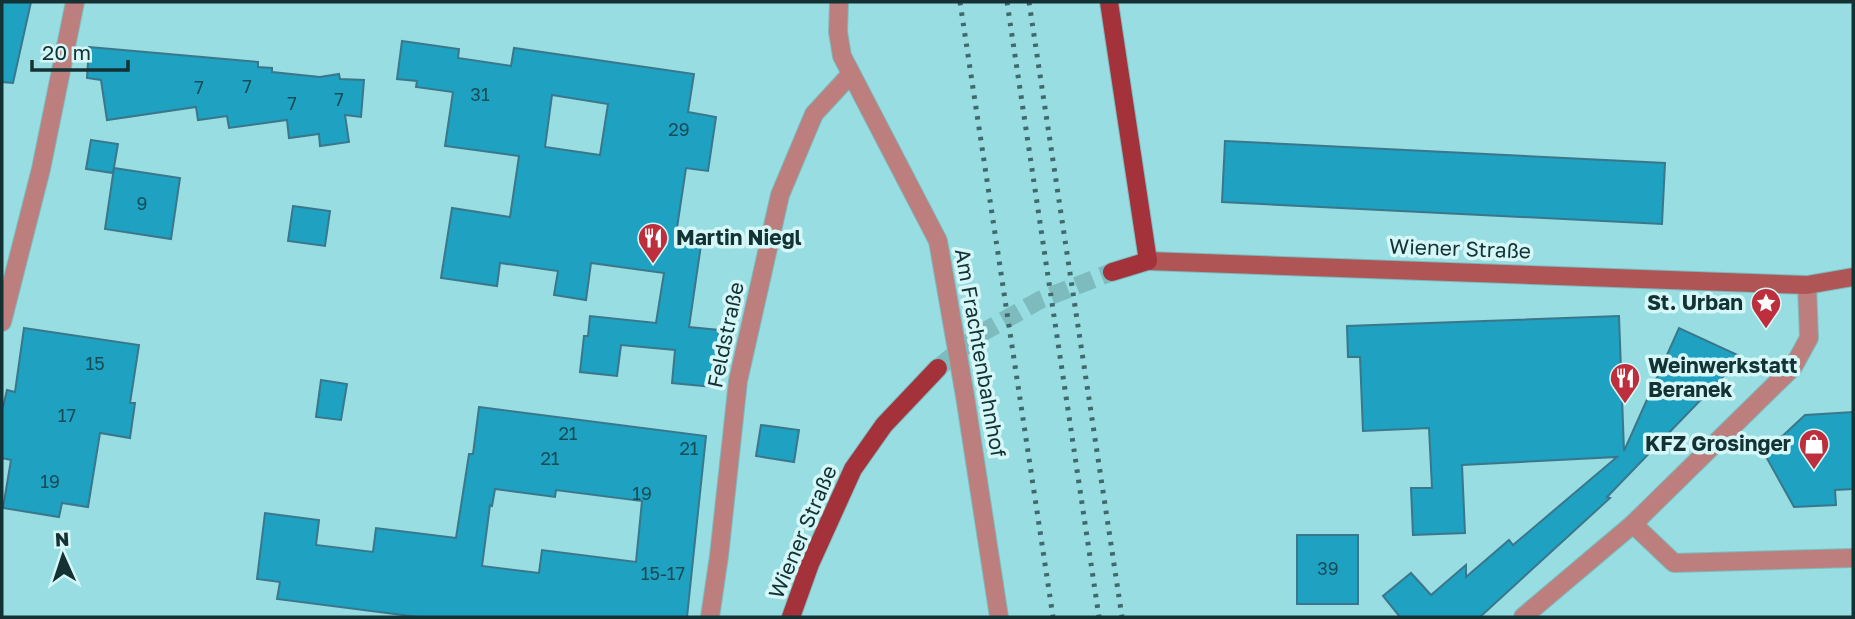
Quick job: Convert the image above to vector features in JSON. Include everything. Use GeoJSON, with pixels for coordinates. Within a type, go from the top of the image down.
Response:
{"type":"FeatureCollection","features":[{"type":"Feature","properties":{"kind":"main road"},"geometry":{"type":"LineString","coordinates":[[1109,2],[1148,261]]}},
{"type":"Feature","properties":{"kind":"main road","name":"Wiener Straße"},"geometry":{"type":"LineString","coordinates":[[1112,272],[1148,261],[1807,285],[1853,276]]}},
{"type":"Feature","properties":{"kind":"main road","name":"Wiener Straße"},"geometry":{"type":"LineString","coordinates":[[791,617],[810,564],[853,469],[884,425],[938,368]]}},
{"type":"Feature","properties":{"kind":"street"},"geometry":{"type":"LineString","coordinates":[[2,322],[41,169],[75,2]]}},
{"type":"Feature","properties":{"kind":"street"},"geometry":{"type":"LineString","coordinates":[[839,2],[838,32],[842,56],[850,75]]}},
{"type":"Feature","properties":{"kind":"street","name":"Feldstraße"},"geometry":{"type":"LineString","coordinates":[[710,617],[738,380],[780,195],[814,114],[850,75]]}},
{"type":"Feature","properties":{"kind":"street","name":"Am Frachtenbahnhof"},"geometry":{"type":"LineString","coordinates":[[850,75],[938,241],[999,617]]}},
{"type":"Feature","properties":{"kind":"street"},"geometry":{"type":"LineString","coordinates":[[1523,617],[1633,524],[1793,367],[1809,338],[1807,285]]}},
{"type":"Feature","properties":{"kind":"street"},"geometry":{"type":"LineString","coordinates":[[1633,524],[1674,563],[1853,558]]}},
{"type":"Feature","properties":{"kind":"building"},"geometry":{"type":"Polygon","coordinates":[[[2,2],[31,2],[13,83],[2,82],[2,2]]]}},
{"type":"Feature","properties":{"kind":"building"},"geometry":{"type":"Polygon","coordinates":[[[402,41],[459,49],[458,58],[511,66],[514,48],[694,74],[688,112],[716,117],[708,171],[686,168],[675,241],[701,245],[689,327],[719,330],[713,387],[672,383],[675,350],[621,345],[617,376],[580,372],[584,336],[588,336],[590,316],[656,323],[664,273],[591,263],[586,300],[554,295],[558,271],[500,263],[497,286],[441,278],[452,208],[510,217],[519,156],[445,146],[453,92],[416,87],[417,81],[397,79],[402,41]],[[552,95],[545,147],[600,155],[608,104],[552,95]]]}},
{"type":"Feature","properties":{"kind":"building"},"geometry":{"type":"Polygon","coordinates":[[[89,47],[258,62],[258,67],[272,68],[272,72],[320,77],[339,74],[340,79],[364,80],[361,117],[345,115],[349,142],[320,146],[319,134],[289,138],[287,120],[229,128],[227,116],[198,120],[196,107],[107,120],[101,80],[87,78],[89,47]]]}},
{"type":"Feature","properties":{"kind":"building"},"geometry":{"type":"Polygon","coordinates":[[[91,140],[118,144],[113,173],[86,169],[91,140]]]}},
{"type":"Feature","properties":{"kind":"building"},"geometry":{"type":"Polygon","coordinates":[[[1225,141],[1665,163],[1662,224],[1222,202],[1225,141]]]}},
{"type":"Feature","properties":{"kind":"building"},"geometry":{"type":"Polygon","coordinates":[[[114,168],[180,178],[171,239],[105,229],[114,168]]]}},
{"type":"Feature","properties":{"kind":"building"},"geometry":{"type":"Polygon","coordinates":[[[293,206],[330,211],[325,246],[288,241],[293,206]]]}},
{"type":"Feature","properties":{"kind":"building"},"geometry":{"type":"Polygon","coordinates":[[[1619,316],[1624,451],[1679,328],[1742,357],[1607,497],[1610,498],[1480,617],[1400,617],[1383,596],[1411,573],[1431,595],[1466,565],[1466,577],[1509,540],[1513,545],[1617,457],[1462,465],[1465,533],[1413,535],[1411,488],[1432,488],[1429,428],[1363,431],[1360,357],[1348,357],[1347,326],[1619,316]]]}},
{"type":"Feature","properties":{"kind":"building"},"geometry":{"type":"Polygon","coordinates":[[[24,328],[139,345],[130,403],[135,403],[130,438],[100,433],[88,507],[62,503],[59,517],[3,508],[11,460],[2,458],[2,411],[7,390],[15,392],[24,328]]]}},
{"type":"Feature","properties":{"kind":"building"},"geometry":{"type":"Polygon","coordinates":[[[321,380],[347,384],[341,420],[316,417],[321,380]]]}},
{"type":"Feature","properties":{"kind":"building"},"geometry":{"type":"Polygon","coordinates":[[[479,407],[706,436],[687,617],[418,617],[277,599],[280,582],[257,579],[265,513],[319,520],[316,545],[373,552],[376,528],[456,538],[469,454],[473,454],[479,407]],[[495,489],[492,506],[490,505],[482,566],[539,573],[542,550],[636,562],[642,501],[556,490],[555,497],[495,489]]]}},
{"type":"Feature","properties":{"kind":"building","name":"KFZ Grosinger"},"geometry":{"type":"Polygon","coordinates":[[[1853,412],[1853,489],[1835,490],[1836,505],[1794,507],[1764,453],[1805,415],[1853,412]]]}},
{"type":"Feature","properties":{"kind":"building"},"geometry":{"type":"Polygon","coordinates":[[[761,425],[799,430],[794,462],[756,456],[761,425]]]}},
{"type":"Feature","properties":{"kind":"building"},"geometry":{"type":"Polygon","coordinates":[[[1297,535],[1358,535],[1358,604],[1297,604],[1297,535]]]}},
{"type":"Feature","properties":{"kind":"tunnel"},"geometry":{"type":"LineString","coordinates":[[938,368],[978,335],[1040,300],[1112,272]]}},
{"type":"Feature","properties":{"kind":"railway"},"geometry":{"type":"LineString","coordinates":[[960,2],[1053,617]]}},
{"type":"Feature","properties":{"kind":"railway"},"geometry":{"type":"LineString","coordinates":[[1007,2],[1099,617]]}},
{"type":"Feature","properties":{"kind":"railway"},"geometry":{"type":"LineString","coordinates":[[1029,2],[1122,617]]}},
{"type":"Feature","properties":{"kind":"place","name":"Martin Niegl"},"geometry":{"type":"Point","coordinates":[653,265]}},
{"type":"Feature","properties":{"kind":"place","name":"St. Urban"},"geometry":{"type":"Point","coordinates":[1766,330]}},
{"type":"Feature","properties":{"kind":"place","name":"Weinwerkstatt Beranek"},"geometry":{"type":"Point","coordinates":[1625,405]}},
{"type":"Feature","properties":{"kind":"place","name":"KFZ Grosinger"},"geometry":{"type":"Point","coordinates":[1814,471]}}]}
